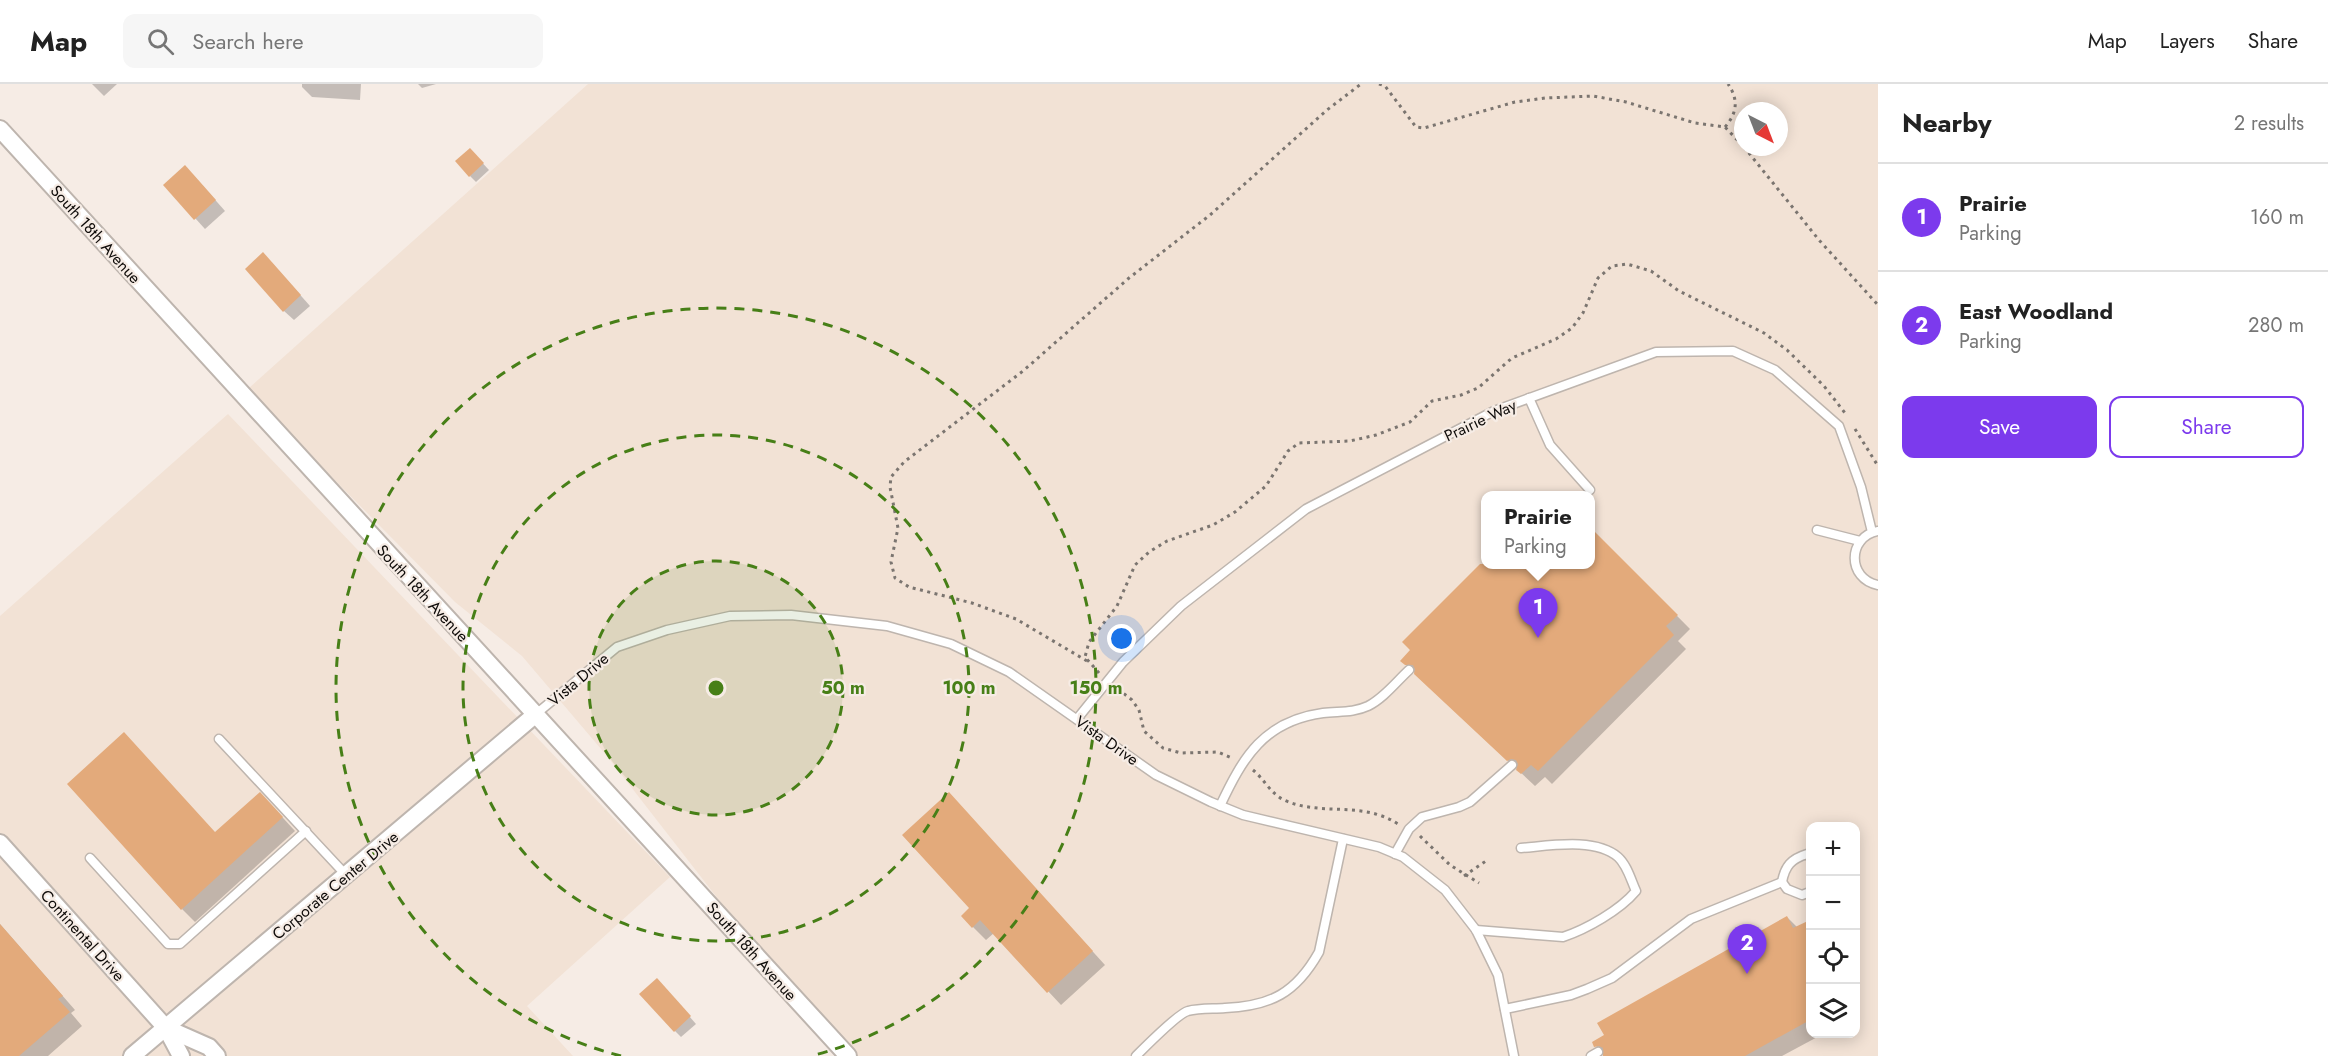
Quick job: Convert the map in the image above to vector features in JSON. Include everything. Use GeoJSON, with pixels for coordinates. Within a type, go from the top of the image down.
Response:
{"type":"FeatureCollection","features":[{"type":"Feature","properties":{"kind":"street","name":"South 18th Avenue"},"geometry":{"type":"LineString","coordinates":[[0,129],[848,1056]]}},
{"type":"Feature","properties":{"kind":"street","name":"Corporate Center Drive"},"geometry":{"type":"LineString","coordinates":[[132,1056],[536,714]]}},
{"type":"Feature","properties":{"kind":"street","name":"Continental Drive"},"geometry":{"type":"LineString","coordinates":[[0,843],[166,1028],[181,1056]]}},
{"type":"Feature","properties":{"kind":"street","name":"Continental Drive"},"geometry":{"type":"LineString","coordinates":[[166,1028],[209,1047],[217,1056]]}},
{"type":"Feature","properties":{"kind":"lane","name":"Prairie Way"},"geometry":{"type":"LineString","coordinates":[[1077,719],[1123,662],[1181,606],[1306,509],[1494,411],[1656,352],[1733,351],[1776,370],[1839,426],[1875,532]]}},
{"type":"Feature","properties":{"kind":"lane"},"geometry":{"type":"LineString","coordinates":[[1529,398],[1550,445],[1590,490]]}},
{"type":"Feature","properties":{"kind":"lane"},"geometry":{"type":"LineString","coordinates":[[1817,530],[1860,542]]}},
{"type":"Feature","properties":{"kind":"lane"},"geometry":{"type":"LineString","coordinates":[[1875,532],[1860,542],[1854,553],[1854,563],[1863,579],[1878,585]]}},
{"type":"Feature","properties":{"kind":"lane","name":"Vista Drive"},"geometry":{"type":"LineString","coordinates":[[536,714],[617,647],[667,630],[730,616],[791,615],[887,626],[951,644],[1009,672],[1156,775],[1220,806],[1271,823],[1379,847],[1403,857],[1445,890],[1476,930],[1498,975],[1514,1056]]}},
{"type":"Feature","properties":{"kind":"lane"},"geometry":{"type":"LineString","coordinates":[[1220,806],[1242,763],[1270,732],[1303,717],[1355,711],[1370,705],[1382,697],[1409,670]]}},
{"type":"Feature","properties":{"kind":"lane"},"geometry":{"type":"LineString","coordinates":[[219,739],[347,875]]}},
{"type":"Feature","properties":{"kind":"lane"},"geometry":{"type":"LineString","coordinates":[[1395,854],[1409,829],[1422,817],[1470,802],[1512,765]]}},
{"type":"Feature","properties":{"kind":"lane"},"geometry":{"type":"LineString","coordinates":[[90,858],[168,944],[180,944],[306,831]]}},
{"type":"Feature","properties":{"kind":"lane"},"geometry":{"type":"LineString","coordinates":[[1136,1056],[1186,1011],[1251,1007],[1266,1003],[1284,993],[1296,982],[1310,967],[1318,952],[1343,839]]}},
{"type":"Feature","properties":{"kind":"lane"},"geometry":{"type":"LineString","coordinates":[[1476,930],[1563,937],[1575,933],[1625,904],[1636,891],[1629,873],[1618,857],[1605,851],[1584,844],[1521,848]]}},
{"type":"Feature","properties":{"kind":"lane"},"geometry":{"type":"LineString","coordinates":[[1806,854],[1797,857],[1785,868],[1782,882],[1787,889],[1802,895],[1806,894]]}},
{"type":"Feature","properties":{"kind":"lane"},"geometry":{"type":"LineString","coordinates":[[1505,1009],[1571,995],[1587,989],[1619,973],[1691,919],[1782,882]]}},
{"type":"Feature","properties":{"kind":"path"},"geometry":{"type":"LineString","coordinates":[[1089,662],[1081,660],[1031,626],[1016,619],[972,603],[920,591],[900,583],[895,578],[891,562],[897,528],[890,487],[891,477],[904,462],[1023,371],[1129,279],[1210,215],[1332,106],[1361,84]]}},
{"type":"Feature","properties":{"kind":"path"},"geometry":{"type":"LineString","coordinates":[[1379,84],[1385,86],[1416,127],[1424,128],[1515,102],[1572,96],[1613,99],[1695,123],[1725,127],[1734,137]]}},
{"type":"Feature","properties":{"kind":"path"},"geometry":{"type":"LineString","coordinates":[[1725,127],[1734,117],[1736,104],[1728,84]]}},
{"type":"Feature","properties":{"kind":"path"},"geometry":{"type":"LineString","coordinates":[[1750,156],[1818,240],[1878,305]]}},
{"type":"Feature","properties":{"kind":"path"},"geometry":{"type":"LineString","coordinates":[[1479,884],[1464,876],[1409,829],[1386,817],[1365,810],[1321,808],[1284,800],[1273,792],[1260,776],[1225,753],[1181,753],[1163,748],[1144,731],[1139,710],[1132,700],[1089,662],[1085,653],[1089,642],[1118,606],[1135,565],[1149,552],[1167,541],[1213,525],[1235,512],[1266,486],[1288,450],[1299,443],[1350,441],[1376,435],[1410,422],[1432,401],[1461,395],[1478,388],[1512,358],[1556,339],[1572,328],[1583,312],[1598,278],[1612,266],[1627,264],[1651,271],[1669,286],[1764,333],[1787,350],[1824,386],[1848,417]]}},
{"type":"Feature","properties":{"kind":"path"},"geometry":{"type":"LineString","coordinates":[[1851,423],[1878,466]]}},
{"type":"Feature","properties":{"kind":"path"},"geometry":{"type":"LineString","coordinates":[[1464,876],[1486,861]]}},
{"type":"Feature","properties":{"kind":"shaded area"},"geometry":{"type":"Polygon","coordinates":[[[588,84],[1878,84],[1878,1056],[858,1056],[729,913],[607,756],[522,656],[455,602],[303,448],[249,388],[588,84]]]}},
{"type":"Feature","properties":{"kind":"shaded area"},"geometry":{"type":"Polygon","coordinates":[[[228,414],[670,877],[527,1006],[573,1056],[0,1056],[0,616],[228,414]]]}},
{"type":"Feature","properties":{"kind":"building"},"geometry":{"type":"Polygon","coordinates":[[[470,148],[484,163],[469,177],[455,161],[470,148]]]}},
{"type":"Feature","properties":{"kind":"building"},"geometry":{"type":"Polygon","coordinates":[[[185,165],[216,200],[194,220],[163,185],[185,165]]]}},
{"type":"Feature","properties":{"kind":"building"},"geometry":{"type":"Polygon","coordinates":[[[263,252],[301,295],[283,312],[245,269],[263,252]]]}},
{"type":"Feature","properties":{"kind":"building"},"geometry":{"type":"Polygon","coordinates":[[[1595,532],[1678,615],[1666,626],[1674,635],[1538,771],[1531,765],[1521,774],[1516,770],[1518,764],[1516,760],[1507,761],[1414,674],[1413,665],[1405,665],[1400,661],[1410,650],[1402,642],[1480,564],[1481,569],[1595,569],[1595,532]]]}},
{"type":"Feature","properties":{"kind":"building"},"geometry":{"type":"Polygon","coordinates":[[[124,732],[215,832],[260,792],[283,817],[181,910],[67,784],[124,732]]]}},
{"type":"Feature","properties":{"kind":"building"},"geometry":{"type":"Polygon","coordinates":[[[949,792],[1093,951],[1047,993],[980,920],[972,928],[961,916],[969,908],[902,835],[949,792]]]}},
{"type":"Feature","properties":{"kind":"building"},"geometry":{"type":"Polygon","coordinates":[[[1787,916],[1793,928],[1806,922],[1806,1022],[1745,1056],[1603,1056],[1603,1048],[1594,1047],[1592,1042],[1604,1035],[1597,1023],[1787,916]]]}},
{"type":"Feature","properties":{"kind":"building"},"geometry":{"type":"Polygon","coordinates":[[[0,924],[63,996],[58,999],[70,1012],[19,1056],[0,1056],[0,924]]]}},
{"type":"Feature","properties":{"kind":"building"},"geometry":{"type":"Polygon","coordinates":[[[657,978],[691,1016],[674,1032],[639,994],[657,978]]]}},
{"type":"Feature","properties":{"kind":"place","name":"Prairie"},"geometry":{"type":"Point","coordinates":[1538,638]}},
{"type":"Feature","properties":{"kind":"place","name":"East Woodland"},"geometry":{"type":"Point","coordinates":[1747,974]}}]}
